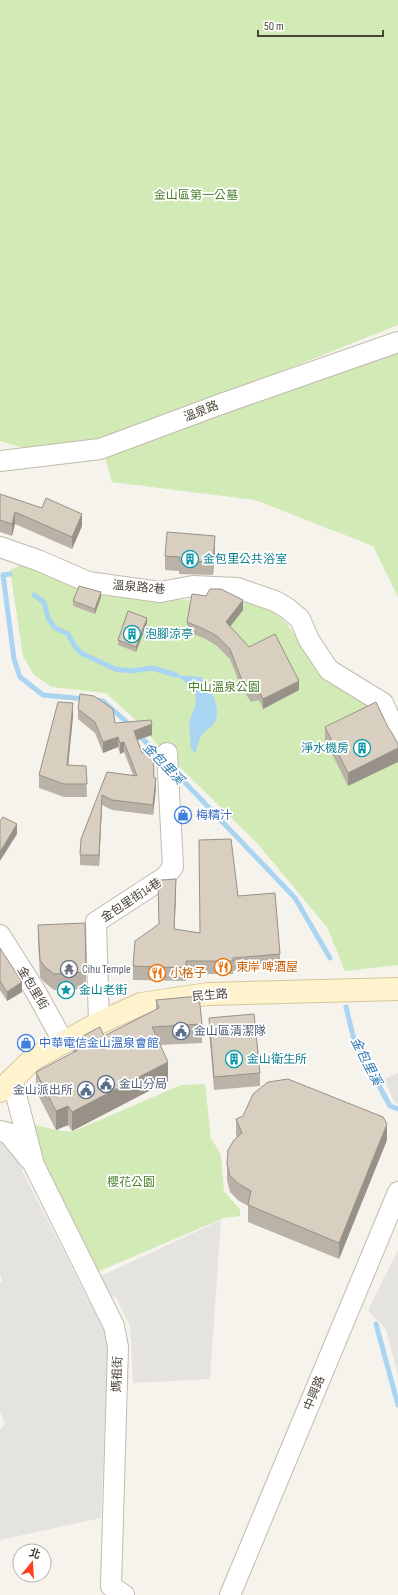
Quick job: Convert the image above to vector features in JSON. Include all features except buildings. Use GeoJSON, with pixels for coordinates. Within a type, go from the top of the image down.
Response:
{"type":"FeatureCollection","features":[{"type":"Feature","properties":{"kind":"street","name":"溫泉路"},"geometry":{"type":"LineString","coordinates":[[0,461],[100,449],[398,342]]}},
{"type":"Feature","properties":{"kind":"street","name":"溫泉路2巷"},"geometry":{"type":"LineString","coordinates":[[3,555],[40,561],[88,582],[160,592],[193,586],[237,588],[275,601],[287,608],[300,619],[308,640],[329,670],[382,702],[398,736]]}},
{"type":"Feature","properties":{"kind":"street","name":"金包里街14巷"},"geometry":{"type":"LineString","coordinates":[[99,1023],[96,922],[165,877],[173,867],[167,753]]}},
{"type":"Feature","properties":{"kind":"street","name":"金包里街"},"geometry":{"type":"LineString","coordinates":[[0,935],[36,992],[64,1043]]}},
{"type":"Feature","properties":{"kind":"street","name":"民生路"},"geometry":{"type":"LineString","coordinates":[[6,1085],[33,1059],[99,1023],[141,1004],[208,994],[398,989]]}},
{"type":"Feature","properties":{"kind":"street","name":"媽祖街"},"geometry":{"type":"LineString","coordinates":[[6,1085],[34,1165],[114,1326],[118,1348],[111,1586],[124,1595]]}},
{"type":"Feature","properties":{"kind":"street","name":"媽祖街"},"geometry":{"type":"LineString","coordinates":[[0,1131],[8,1133],[34,1165]]}},
{"type":"Feature","properties":{"kind":"street","name":"中興路"},"geometry":{"type":"LineString","coordinates":[[230,1595],[398,1192]]}},
{"type":"Feature","properties":{"kind":"green space","name":"金山區第一公墓"},"geometry":{"type":"Polygon","coordinates":[[[0,0],[398,0],[398,325],[102,443],[38,452],[0,441],[0,0]]]}},
{"type":"Feature","properties":{"kind":"green space"},"geometry":{"type":"Polygon","coordinates":[[[398,350],[398,597],[373,546],[255,500],[112,482],[104,454],[398,350]]]}},
{"type":"Feature","properties":{"kind":"green space","name":"中山溫泉公園"},"geometry":{"type":"Polygon","coordinates":[[[26,563],[108,590],[193,601],[232,595],[270,607],[285,622],[330,679],[364,704],[378,711],[398,754],[398,965],[345,971],[327,927],[257,843],[159,747],[140,724],[106,693],[52,687],[34,675],[23,656],[10,570],[26,563]]]}},
{"type":"Feature","properties":{"kind":"green space","name":"櫻花公園"},"geometry":{"type":"Polygon","coordinates":[[[205,1084],[211,1138],[221,1155],[224,1191],[240,1210],[240,1216],[224,1218],[97,1272],[33,1146],[27,1123],[72,1132],[181,1085],[205,1084]]]}},
{"type":"Feature","properties":{"kind":"shaded area"},"geometry":{"type":"Polygon","coordinates":[[[398,1073],[398,1104],[395,1103],[384,1079],[398,1073]]]}},
{"type":"Feature","properties":{"kind":"shaded area"},"geometry":{"type":"Polygon","coordinates":[[[0,1142],[8,1143],[108,1339],[101,1518],[0,1540],[0,1430],[5,1424],[0,1411],[0,1283],[2,1281],[0,1274],[0,1142]]]}},
{"type":"Feature","properties":{"kind":"shaded area"},"geometry":{"type":"Polygon","coordinates":[[[221,1220],[210,1379],[133,1383],[130,1326],[116,1297],[108,1296],[99,1277],[221,1220]]]}},
{"type":"Feature","properties":{"kind":"shaded area"},"geometry":{"type":"Polygon","coordinates":[[[398,1250],[398,1375],[386,1329],[368,1310],[398,1250]]]}},
{"type":"Feature","properties":{"kind":"water"},"geometry":{"type":"Polygon","coordinates":[[[176,675],[201,677],[208,686],[216,704],[217,716],[215,722],[201,736],[195,753],[191,749],[189,722],[196,704],[195,694],[190,686],[176,675]]]}},
{"type":"Feature","properties":{"kind":"waterway","name":"金包里溪"},"geometry":{"type":"LineString","coordinates":[[10,574],[3,575],[14,659],[20,677],[43,695],[85,699]]}},
{"type":"Feature","properties":{"kind":"waterway"},"geometry":{"type":"LineString","coordinates":[[34,595],[44,602],[48,618],[55,628],[68,634],[74,645],[81,653],[115,669],[131,671],[152,668],[176,675]]}},
{"type":"Feature","properties":{"kind":"waterway","name":"金包里溪"},"geometry":{"type":"LineString","coordinates":[[95,700],[103,701],[131,726]]}},
{"type":"Feature","properties":{"kind":"waterway","name":"金包里溪"},"geometry":{"type":"LineString","coordinates":[[138,734],[161,758]]}},
{"type":"Feature","properties":{"kind":"waterway","name":"金包里溪"},"geometry":{"type":"LineString","coordinates":[[174,771],[295,898],[330,958]]}},
{"type":"Feature","properties":{"kind":"waterway","name":"金包里溪"},"geometry":{"type":"LineString","coordinates":[[346,1007],[354,1040],[390,1106],[398,1109]]}},
{"type":"Feature","properties":{"kind":"waterway","name":"金包里溪"},"geometry":{"type":"LineString","coordinates":[[376,1324],[398,1405]]}},
{"type":"Feature","properties":{"kind":"place","name":"金包里公共浴室"},"geometry":{"type":"Point","coordinates":[190,559]}},
{"type":"Feature","properties":{"kind":"place","name":"泡腳涼亭"},"geometry":{"type":"Point","coordinates":[132,634]}},
{"type":"Feature","properties":{"kind":"place","name":"淨水機房"},"geometry":{"type":"Point","coordinates":[362,748]}},
{"type":"Feature","properties":{"kind":"place","name":"梅精汁"},"geometry":{"type":"Point","coordinates":[183,815]}},
{"type":"Feature","properties":{"kind":"place","name":"東岸 啤酒屋"},"geometry":{"type":"Point","coordinates":[223,967]}},
{"type":"Feature","properties":{"kind":"place","name":"Cihu Temple"},"geometry":{"type":"Point","coordinates":[69,969]}},
{"type":"Feature","properties":{"kind":"place","name":"小格子"},"geometry":{"type":"Point","coordinates":[157,973]}},
{"type":"Feature","properties":{"kind":"place","name":"金山老街"},"geometry":{"type":"Point","coordinates":[66,990]}},
{"type":"Feature","properties":{"kind":"place","name":"金山區清潔隊"},"geometry":{"type":"Point","coordinates":[181,1031]}},
{"type":"Feature","properties":{"kind":"place","name":"中華電信金山溫泉會館"},"geometry":{"type":"Point","coordinates":[26,1043]}},
{"type":"Feature","properties":{"kind":"place","name":"金山衛生所"},"geometry":{"type":"Point","coordinates":[234,1059]}},
{"type":"Feature","properties":{"kind":"place","name":"金山分局"},"geometry":{"type":"Point","coordinates":[106,1084]}},
{"type":"Feature","properties":{"kind":"place","name":"金山派出所"},"geometry":{"type":"Point","coordinates":[86,1090]}}]}
